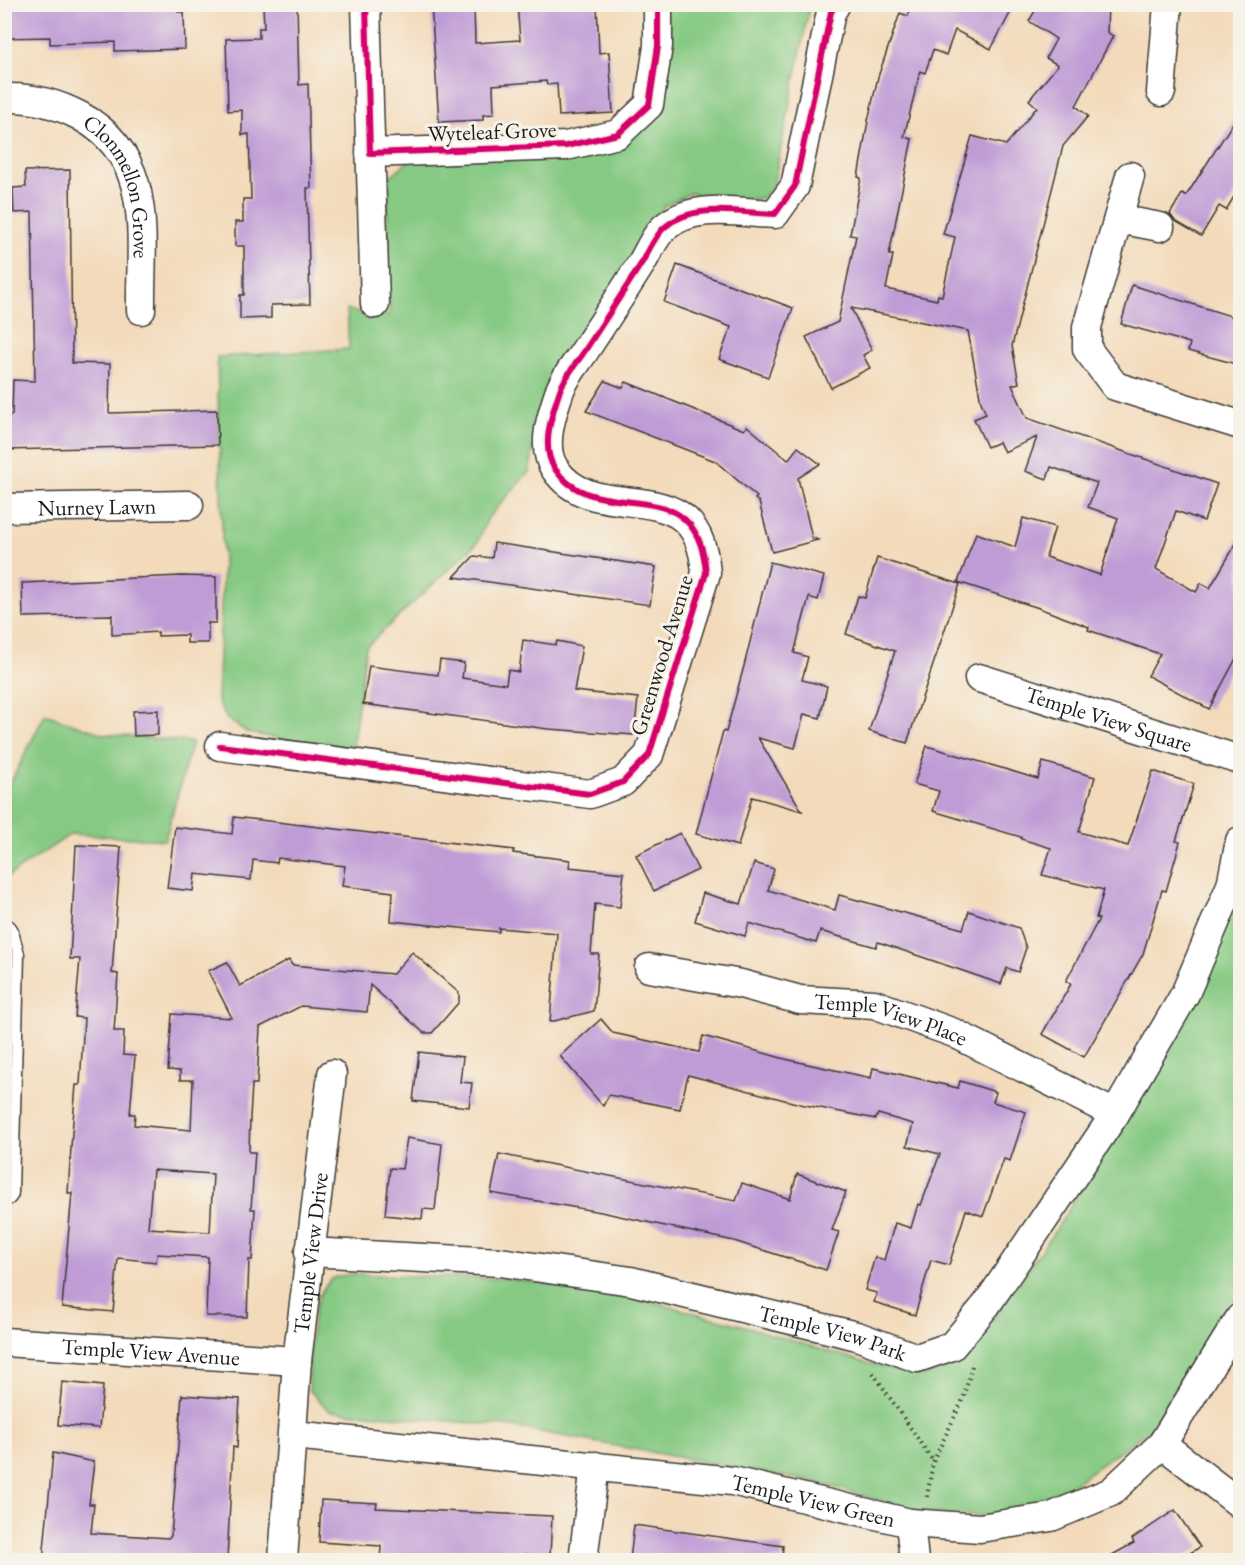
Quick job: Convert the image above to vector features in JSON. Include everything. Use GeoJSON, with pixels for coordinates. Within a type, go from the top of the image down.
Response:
{"type":"FeatureCollection","features":[{"type":"Feature","properties":{"kind":"street"},"geometry":{"type":"LineString","coordinates":[[366,4],[375,304]]}},
{"type":"Feature","properties":{"kind":"street","name":"Wyteleaf Grove"},"geometry":{"type":"LineString","coordinates":[[370,153],[566,146],[618,134],[650,105],[658,46],[657,4]]}},
{"type":"Feature","properties":{"kind":"street","name":"Greenwood Avenue"},"geometry":{"type":"LineString","coordinates":[[220,746],[590,794],[623,782],[649,755],[706,573],[705,552],[696,529],[682,517],[664,508],[594,495],[570,485],[555,469],[547,452],[557,399],[560,388],[665,227],[694,211],[775,214],[795,186],[831,12],[836,4]]}},
{"type":"Feature","properties":{"kind":"street"},"geometry":{"type":"LineString","coordinates":[[1161,92],[1168,4]]}},
{"type":"Feature","properties":{"kind":"street","name":"Clonmellon Grove"},"geometry":{"type":"LineString","coordinates":[[4,98],[28,98],[69,110],[97,125],[118,145],[133,173],[140,203],[141,310]]}},
{"type":"Feature","properties":{"kind":"street"},"geometry":{"type":"LineString","coordinates":[[1130,176],[1086,327],[1087,349],[1115,386],[1240,425]]}},
{"type":"Feature","properties":{"kind":"street"},"geometry":{"type":"LineString","coordinates":[[1118,219],[1160,227]]}},
{"type":"Feature","properties":{"kind":"street","name":"Nurney Lawn"},"geometry":{"type":"LineString","coordinates":[[4,508],[189,505]]}},
{"type":"Feature","properties":{"kind":"street","name":"Temple View Square"},"geometry":{"type":"LineString","coordinates":[[979,678],[1240,760]]}},
{"type":"Feature","properties":{"kind":"street","name":"Temple View Park"},"geometry":{"type":"LineString","coordinates":[[309,1252],[500,1262],[631,1281],[857,1336],[917,1358],[952,1346],[987,1304],[1115,1114],[1185,994],[1232,885],[1240,841]]}},
{"type":"Feature","properties":{"kind":"street"},"geometry":{"type":"LineString","coordinates":[[4,933],[10,955],[4,1192]]}},
{"type":"Feature","properties":{"kind":"street","name":"Temple View Place"},"geometry":{"type":"LineString","coordinates":[[648,968],[741,984],[800,1000],[874,1004],[954,1033],[1115,1114]]}},
{"type":"Feature","properties":{"kind":"street","name":"Temple View Drive"},"geometry":{"type":"LineString","coordinates":[[283,1560],[294,1435],[297,1361],[332,1074]]}},
{"type":"Feature","properties":{"kind":"street","name":"Temple View Green"},"geometry":{"type":"LineString","coordinates":[[294,1435],[732,1481],[910,1523],[980,1528],[1051,1517],[1111,1492],[1162,1444],[1240,1318]]}},
{"type":"Feature","properties":{"kind":"street","name":"Temple View Avenue"},"geometry":{"type":"LineString","coordinates":[[4,1342],[297,1361]]}},
{"type":"Feature","properties":{"kind":"street"},"geometry":{"type":"LineString","coordinates":[[1162,1444],[1240,1503]]}},
{"type":"Feature","properties":{"kind":"street"},"geometry":{"type":"LineString","coordinates":[[582,1560],[595,1466]]}},
{"type":"Feature","properties":{"kind":"street"},"geometry":{"type":"LineString","coordinates":[[910,1523],[914,1560]]}},
{"type":"Feature","properties":{"kind":"path"},"geometry":{"type":"LineString","coordinates":[[857,1336],[872,1371],[933,1462]]}},
{"type":"Feature","properties":{"kind":"path"},"geometry":{"type":"LineString","coordinates":[[910,1523],[923,1513],[933,1462],[964,1397],[972,1363]]}},
{"type":"Feature","properties":{"kind":"green space"},"geometry":{"type":"Polygon","coordinates":[[[665,5],[810,5],[773,187],[762,198],[746,200],[690,193],[664,206],[559,375],[538,428],[529,472],[488,518],[477,543],[366,647],[352,751],[248,733],[227,719],[217,701],[223,564],[217,357],[349,349],[347,309],[368,316],[389,315],[387,179],[433,140],[614,132],[650,98],[665,5]]]}},
{"type":"Feature","properties":{"kind":"green space"},"geometry":{"type":"Polygon","coordinates":[[[45,714],[103,734],[192,742],[165,840],[71,834],[7,877],[4,874],[5,794],[45,714]]]}},
{"type":"Feature","properties":{"kind":"green space"},"geometry":{"type":"Polygon","coordinates":[[[1240,883],[1240,1296],[1155,1426],[1069,1487],[1003,1517],[923,1513],[819,1483],[507,1426],[330,1411],[309,1390],[310,1347],[314,1313],[319,1298],[325,1286],[334,1278],[352,1274],[508,1279],[614,1292],[741,1325],[867,1363],[925,1376],[954,1364],[978,1339],[1057,1228],[1139,1096],[1240,883]]]}},
{"type":"Feature","properties":{"kind":"building"},"geometry":{"type":"Polygon","coordinates":[[[4,4],[178,4],[178,12],[184,12],[185,49],[115,51],[115,42],[50,44],[50,37],[4,38],[4,4]]]}},
{"type":"Feature","properties":{"kind":"building"},"geometry":{"type":"Polygon","coordinates":[[[263,4],[297,4],[299,85],[308,84],[311,188],[307,188],[310,304],[271,305],[271,318],[240,319],[240,295],[244,295],[244,246],[235,246],[235,222],[243,222],[243,199],[251,199],[249,134],[242,135],[242,110],[228,111],[226,39],[259,38],[259,28],[264,28],[263,4]]]}},
{"type":"Feature","properties":{"kind":"building"},"geometry":{"type":"Polygon","coordinates":[[[431,4],[474,4],[475,43],[520,40],[517,4],[597,4],[599,53],[609,52],[613,113],[559,116],[557,84],[547,85],[546,81],[493,85],[494,114],[483,115],[483,120],[439,122],[431,4]]]}},
{"type":"Feature","properties":{"kind":"building"},"geometry":{"type":"Polygon","coordinates":[[[909,4],[1015,4],[991,49],[955,30],[946,55],[933,50],[925,73],[920,71],[904,137],[912,139],[889,255],[893,255],[886,289],[937,300],[938,295],[942,296],[955,237],[943,234],[972,136],[1006,145],[1037,107],[1029,100],[1058,65],[1046,58],[1056,39],[1029,21],[1039,4],[1108,4],[1107,32],[1113,36],[1076,106],[1088,116],[1063,146],[1012,346],[1019,383],[1012,385],[1027,418],[1217,484],[1204,521],[1176,511],[1156,569],[1196,592],[1201,583],[1210,588],[1240,537],[1240,651],[1209,709],[1148,676],[1160,654],[1088,630],[1089,627],[1036,607],[958,582],[976,533],[1015,547],[1023,518],[1055,527],[1046,557],[1100,575],[1118,518],[1088,507],[1097,483],[1051,467],[1047,479],[1025,471],[1037,437],[1004,452],[999,442],[987,447],[974,419],[986,414],[981,402],[968,331],[851,308],[872,350],[863,355],[870,368],[831,388],[806,337],[838,322],[856,236],[850,235],[861,178],[858,177],[868,121],[878,77],[900,13],[908,16],[912,6],[909,4]]]}},
{"type":"Feature","properties":{"kind":"building"},"geometry":{"type":"Polygon","coordinates":[[[1240,112],[1240,187],[1226,210],[1219,206],[1201,236],[1175,221],[1170,214],[1182,194],[1186,196],[1240,112]]]}},
{"type":"Feature","properties":{"kind":"building"},"geometry":{"type":"Polygon","coordinates":[[[70,170],[72,363],[110,364],[109,413],[217,410],[218,445],[4,450],[4,416],[12,415],[13,380],[35,381],[32,212],[14,213],[13,188],[26,187],[25,171],[70,170]]]}},
{"type":"Feature","properties":{"kind":"building"},"geometry":{"type":"Polygon","coordinates":[[[677,265],[793,308],[768,377],[719,359],[731,327],[664,302],[677,265]]]}},
{"type":"Feature","properties":{"kind":"building"},"geometry":{"type":"Polygon","coordinates":[[[1132,285],[1240,319],[1240,365],[1188,351],[1190,343],[1121,324],[1132,285]]]}},
{"type":"Feature","properties":{"kind":"building"},"geometry":{"type":"Polygon","coordinates":[[[605,381],[623,388],[626,382],[744,430],[747,426],[788,460],[798,447],[820,464],[798,478],[812,538],[818,540],[772,552],[759,502],[755,499],[757,497],[715,461],[586,411],[605,381]]]}},
{"type":"Feature","properties":{"kind":"building"},"geometry":{"type":"Polygon","coordinates":[[[494,543],[656,567],[650,605],[454,577],[474,556],[492,558],[494,543]]]}},
{"type":"Feature","properties":{"kind":"building"},"geometry":{"type":"Polygon","coordinates":[[[877,558],[960,584],[907,743],[869,731],[895,651],[846,634],[858,596],[865,598],[877,558]]]}},
{"type":"Feature","properties":{"kind":"building"},"geometry":{"type":"Polygon","coordinates":[[[770,562],[824,576],[818,600],[809,597],[794,653],[808,657],[802,680],[827,686],[820,718],[804,714],[795,748],[758,738],[802,811],[752,797],[738,846],[696,834],[723,731],[726,732],[744,666],[770,562]]]}},
{"type":"Feature","properties":{"kind":"building"},"geometry":{"type":"Polygon","coordinates":[[[181,576],[216,577],[216,623],[208,623],[208,643],[187,643],[187,635],[158,636],[158,632],[112,635],[112,615],[23,617],[22,583],[181,576]]]}},
{"type":"Feature","properties":{"kind":"building"},"geometry":{"type":"Polygon","coordinates":[[[523,640],[556,645],[557,641],[582,646],[574,691],[638,698],[634,735],[548,729],[363,704],[369,666],[438,675],[440,660],[464,663],[462,678],[506,684],[508,670],[519,672],[523,640]]]}},
{"type":"Feature","properties":{"kind":"building"},"geometry":{"type":"Polygon","coordinates":[[[158,710],[158,735],[134,736],[133,711],[158,710]]]}},
{"type":"Feature","properties":{"kind":"building"},"geometry":{"type":"Polygon","coordinates":[[[927,746],[1038,779],[1043,762],[1095,777],[1079,832],[1128,846],[1153,771],[1194,784],[1176,841],[1180,842],[1166,891],[1162,890],[1143,954],[1084,1057],[1042,1034],[1071,984],[1066,981],[1099,919],[1096,918],[1104,890],[1042,875],[1051,848],[933,811],[939,791],[914,784],[927,746]]]}},
{"type":"Feature","properties":{"kind":"building"},"geometry":{"type":"Polygon","coordinates":[[[234,817],[514,850],[513,853],[570,860],[569,867],[624,873],[620,907],[595,904],[591,954],[599,954],[594,1011],[550,1022],[557,933],[499,928],[499,932],[391,921],[393,892],[342,886],[345,866],[278,858],[277,863],[253,860],[251,880],[195,874],[193,891],[167,888],[175,827],[232,834],[234,817]]]}},
{"type":"Feature","properties":{"kind":"building"},"geometry":{"type":"Polygon","coordinates":[[[680,833],[698,870],[654,891],[636,855],[680,833]]]}},
{"type":"Feature","properties":{"kind":"building"},"geometry":{"type":"Polygon","coordinates":[[[76,845],[121,847],[112,973],[118,974],[114,1031],[124,1031],[123,1055],[135,1056],[130,1114],[135,1114],[134,1125],[191,1130],[193,1080],[180,1080],[180,1071],[168,1070],[172,1014],[232,1018],[208,971],[227,962],[240,986],[289,960],[292,965],[393,974],[412,952],[459,993],[459,1002],[432,1033],[424,1033],[370,985],[367,1012],[301,1006],[260,1027],[257,1084],[252,1084],[250,1117],[249,1152],[255,1152],[251,1209],[255,1209],[252,1260],[249,1260],[247,1317],[206,1316],[208,1257],[157,1254],[156,1262],[118,1258],[113,1312],[62,1307],[72,1193],[68,1193],[72,1133],[76,1085],[80,1085],[84,1018],[75,1017],[80,959],[70,959],[76,845]],[[153,1170],[148,1228],[210,1232],[213,1174],[153,1170]]]}},
{"type":"Feature","properties":{"kind":"building"},"geometry":{"type":"Polygon","coordinates":[[[754,863],[774,869],[768,890],[835,910],[839,895],[963,929],[969,911],[1019,928],[1026,948],[1018,972],[1007,968],[1001,984],[878,942],[876,947],[820,931],[816,943],[749,923],[745,936],[695,921],[703,893],[741,904],[754,863]]]}},
{"type":"Feature","properties":{"kind":"building"},"geometry":{"type":"Polygon","coordinates":[[[601,1019],[613,1033],[699,1052],[703,1036],[785,1059],[871,1078],[873,1068],[958,1088],[960,1081],[996,1092],[993,1102],[1026,1112],[1010,1161],[1004,1159],[983,1216],[966,1210],[949,1265],[931,1260],[915,1315],[874,1302],[877,1293],[865,1290],[875,1257],[884,1260],[895,1223],[911,1228],[918,1204],[921,1205],[940,1154],[907,1146],[913,1124],[878,1114],[876,1119],[800,1104],[688,1075],[680,1109],[609,1095],[603,1106],[560,1056],[601,1019]]]}},
{"type":"Feature","properties":{"kind":"building"},"geometry":{"type":"Polygon","coordinates":[[[419,1052],[463,1057],[460,1082],[472,1083],[469,1107],[413,1101],[419,1052]]]}},
{"type":"Feature","properties":{"kind":"building"},"geometry":{"type":"Polygon","coordinates":[[[407,1138],[442,1144],[435,1210],[423,1209],[422,1219],[385,1215],[390,1168],[402,1169],[407,1138]]]}},
{"type":"Feature","properties":{"kind":"building"},"geometry":{"type":"Polygon","coordinates":[[[499,1154],[736,1201],[742,1183],[790,1199],[797,1174],[846,1192],[832,1230],[839,1232],[826,1270],[734,1241],[601,1212],[491,1193],[499,1154]]]}},
{"type":"Feature","properties":{"kind":"building"},"geometry":{"type":"Polygon","coordinates":[[[62,1382],[103,1386],[99,1428],[58,1425],[62,1382]]]}},
{"type":"Feature","properties":{"kind":"building"},"geometry":{"type":"Polygon","coordinates":[[[182,1395],[240,1399],[237,1448],[233,1447],[227,1560],[43,1560],[53,1453],[94,1462],[89,1504],[94,1504],[91,1533],[168,1538],[171,1536],[182,1395]]]}},
{"type":"Feature","properties":{"kind":"building"},"geometry":{"type":"Polygon","coordinates":[[[321,1500],[377,1503],[376,1508],[552,1516],[550,1556],[524,1554],[523,1560],[380,1560],[381,1546],[319,1542],[321,1500]]]}},
{"type":"Feature","properties":{"kind":"building"},"geometry":{"type":"Polygon","coordinates":[[[1175,1510],[1200,1547],[1179,1560],[1103,1560],[1134,1543],[1132,1539],[1175,1510]]]}},
{"type":"Feature","properties":{"kind":"building"},"geometry":{"type":"Polygon","coordinates":[[[634,1525],[783,1546],[782,1560],[630,1560],[634,1525]]]}},
{"type":"Feature","properties":{"kind":"cycle path"},"geometry":{"type":"LineString","coordinates":[[366,4],[370,153],[566,146],[618,134],[649,105],[658,46],[658,4]]}},
{"type":"Feature","properties":{"kind":"cycle path"},"geometry":{"type":"LineString","coordinates":[[220,746],[590,794],[623,782],[649,755],[706,573],[699,540],[685,519],[666,509],[595,496],[573,487],[555,469],[551,461],[548,451],[551,420],[565,380],[661,230],[677,219],[703,212],[732,211],[775,214],[795,186],[831,12],[836,4]]}},
{"type":"Feature","properties":{"kind":"cycle path"},"geometry":{"type":"LineString","coordinates":[[4,933],[10,955],[4,1192]]}}]}
